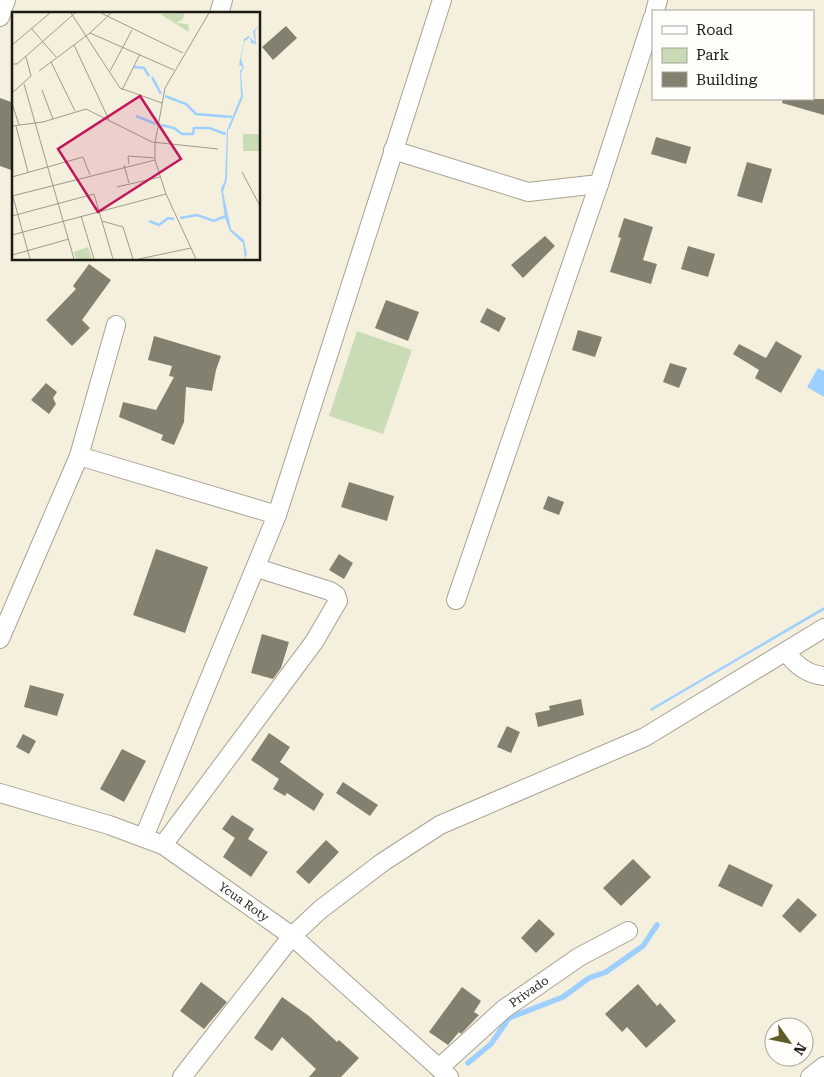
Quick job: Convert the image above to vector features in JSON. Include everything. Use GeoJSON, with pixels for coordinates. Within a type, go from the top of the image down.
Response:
{"type":"FeatureCollection","features":[{"type":"Feature","properties":{"kind":"street"},"geometry":{"type":"LineString","coordinates":[[144,836],[257,568],[277,515],[442,0]]}},
{"type":"Feature","properties":{"kind":"street"},"geometry":{"type":"LineString","coordinates":[[456,600],[599,184],[652,20]]}},
{"type":"Feature","properties":{"kind":"street"},"geometry":{"type":"LineString","coordinates":[[393,150],[528,192],[599,184]]}},
{"type":"Feature","properties":{"kind":"street"},"geometry":{"type":"LineString","coordinates":[[0,639],[79,456],[116,325]]}},
{"type":"Feature","properties":{"kind":"street"},"geometry":{"type":"LineString","coordinates":[[79,456],[277,515]]}},
{"type":"Feature","properties":{"kind":"street"},"geometry":{"type":"LineString","coordinates":[[163,845],[314,642],[338,601],[336,595],[330,591],[257,568]]}},
{"type":"Feature","properties":{"kind":"street"},"geometry":{"type":"LineString","coordinates":[[182,1077],[292,936],[321,910],[383,862],[440,825],[646,737],[824,628]]}},
{"type":"Feature","properties":{"kind":"street"},"geometry":{"type":"LineString","coordinates":[[786,652],[796,665],[806,672],[824,676]]}},
{"type":"Feature","properties":{"kind":"street","name":"Ycua Roty"},"geometry":{"type":"LineString","coordinates":[[0,793],[144,836],[163,845],[292,936],[444,1072]]}},
{"type":"Feature","properties":{"kind":"street","name":"Privado"},"geometry":{"type":"LineString","coordinates":[[444,1072],[510,1004],[579,957],[628,931]]}},
{"type":"Feature","properties":{"kind":"street"},"geometry":{"type":"LineString","coordinates":[[810,1077],[824,1066]]}},
{"type":"Feature","properties":{"kind":"green space"},"geometry":{"type":"Polygon","coordinates":[[[357,331],[412,350],[383,434],[329,416],[357,331]]]}},
{"type":"Feature","properties":{"kind":"water"},"geometry":{"type":"Polygon","coordinates":[[[818,368],[824,371],[824,397],[807,387],[818,368]]]}},
{"type":"Feature","properties":{"kind":"water"},"geometry":{"type":"Polygon","coordinates":[[[824,607],[824,610],[651,711],[650,709],[824,607]]]}},
{"type":"Feature","properties":{"kind":"building"},"geometry":{"type":"Polygon","coordinates":[[[286,26],[297,38],[273,60],[262,47],[286,26]]]}},
{"type":"Feature","properties":{"kind":"building"},"geometry":{"type":"Polygon","coordinates":[[[0,98],[12,102],[12,170],[0,166],[0,98]]]}},
{"type":"Feature","properties":{"kind":"building"},"geometry":{"type":"Polygon","coordinates":[[[824,99],[824,115],[782,103],[783,100],[824,99]]]}},
{"type":"Feature","properties":{"kind":"building"},"geometry":{"type":"Polygon","coordinates":[[[656,137],[691,147],[686,164],[651,154],[656,137]]]}},
{"type":"Feature","properties":{"kind":"building"},"geometry":{"type":"Polygon","coordinates":[[[747,162],[772,169],[762,203],[737,196],[747,162]]]}},
{"type":"Feature","properties":{"kind":"building"},"geometry":{"type":"Polygon","coordinates":[[[624,218],[653,227],[643,260],[657,264],[651,284],[610,272],[621,238],[618,237],[624,218]]]}},
{"type":"Feature","properties":{"kind":"building"},"geometry":{"type":"Polygon","coordinates":[[[545,236],[555,246],[523,278],[511,265],[545,236]]]}},
{"type":"Feature","properties":{"kind":"building"},"geometry":{"type":"Polygon","coordinates":[[[688,246],[715,254],[708,277],[681,269],[688,246]]]}},
{"type":"Feature","properties":{"kind":"building"},"geometry":{"type":"Polygon","coordinates":[[[89,264],[111,280],[82,320],[90,328],[72,346],[46,320],[76,289],[73,286],[89,264]]]}},
{"type":"Feature","properties":{"kind":"building"},"geometry":{"type":"Polygon","coordinates":[[[386,300],[419,312],[408,341],[375,328],[386,300]]]}},
{"type":"Feature","properties":{"kind":"building"},"geometry":{"type":"Polygon","coordinates":[[[487,308],[506,318],[499,332],[480,322],[487,308]]]}},
{"type":"Feature","properties":{"kind":"building"},"geometry":{"type":"Polygon","coordinates":[[[578,330],[602,337],[595,357],[572,350],[578,330]]]}},
{"type":"Feature","properties":{"kind":"building"},"geometry":{"type":"Polygon","coordinates":[[[154,336],[221,356],[212,391],[186,387],[184,422],[174,445],[161,440],[163,435],[119,417],[123,402],[156,410],[174,377],[169,376],[172,366],[148,360],[154,336]]]}},
{"type":"Feature","properties":{"kind":"building"},"geometry":{"type":"Polygon","coordinates":[[[776,341],[802,356],[781,393],[755,378],[759,370],[733,354],[739,344],[766,358],[776,341]]]}},
{"type":"Feature","properties":{"kind":"building"},"geometry":{"type":"Polygon","coordinates":[[[670,363],[687,368],[679,388],[663,382],[670,363]]]}},
{"type":"Feature","properties":{"kind":"building"},"geometry":{"type":"Polygon","coordinates":[[[46,383],[57,392],[53,398],[56,404],[49,414],[31,400],[46,383]]]}},
{"type":"Feature","properties":{"kind":"building"},"geometry":{"type":"Polygon","coordinates":[[[349,482],[394,496],[387,521],[341,507],[349,482]]]}},
{"type":"Feature","properties":{"kind":"building"},"geometry":{"type":"Polygon","coordinates":[[[548,496],[564,502],[559,515],[543,509],[548,496]]]}},
{"type":"Feature","properties":{"kind":"building"},"geometry":{"type":"Polygon","coordinates":[[[156,549],[208,567],[185,633],[133,615],[156,549]]]}},
{"type":"Feature","properties":{"kind":"building"},"geometry":{"type":"Polygon","coordinates":[[[339,554],[353,563],[344,579],[329,570],[339,554]]]}},
{"type":"Feature","properties":{"kind":"building"},"geometry":{"type":"Polygon","coordinates":[[[262,634],[289,642],[281,668],[273,679],[251,673],[262,634]]]}},
{"type":"Feature","properties":{"kind":"building"},"geometry":{"type":"Polygon","coordinates":[[[30,685],[64,694],[57,716],[24,707],[30,685]]]}},
{"type":"Feature","properties":{"kind":"building"},"geometry":{"type":"Polygon","coordinates":[[[581,699],[584,715],[538,727],[535,713],[550,710],[549,706],[581,699]]]}},
{"type":"Feature","properties":{"kind":"building"},"geometry":{"type":"Polygon","coordinates":[[[507,726],[520,732],[511,753],[497,747],[507,726]]]}},
{"type":"Feature","properties":{"kind":"building"},"geometry":{"type":"Polygon","coordinates":[[[269,733],[290,747],[280,762],[324,794],[314,811],[287,793],[285,796],[273,789],[279,779],[251,760],[269,733]]]}},
{"type":"Feature","properties":{"kind":"building"},"geometry":{"type":"Polygon","coordinates":[[[23,734],[36,741],[29,754],[16,747],[23,734]]]}},
{"type":"Feature","properties":{"kind":"building"},"geometry":{"type":"Polygon","coordinates":[[[122,749],[146,761],[124,802],[100,789],[122,749]]]}},
{"type":"Feature","properties":{"kind":"building"},"geometry":{"type":"Polygon","coordinates":[[[343,782],[378,805],[370,816],[336,793],[343,782]]]}},
{"type":"Feature","properties":{"kind":"building"},"geometry":{"type":"Polygon","coordinates":[[[232,815],[254,829],[248,839],[268,852],[251,877],[223,857],[235,838],[222,829],[232,815]]]}},
{"type":"Feature","properties":{"kind":"building"},"geometry":{"type":"Polygon","coordinates":[[[326,840],[339,852],[309,884],[296,872],[326,840]]]}},
{"type":"Feature","properties":{"kind":"building"},"geometry":{"type":"Polygon","coordinates":[[[633,859],[651,877],[621,906],[603,888],[633,859]]]}},
{"type":"Feature","properties":{"kind":"building"},"geometry":{"type":"Polygon","coordinates":[[[729,864],[773,885],[762,907],[718,886],[729,864]]]}},
{"type":"Feature","properties":{"kind":"building"},"geometry":{"type":"Polygon","coordinates":[[[798,898],[817,915],[800,933],[782,916],[798,898]]]}},
{"type":"Feature","properties":{"kind":"building"},"geometry":{"type":"Polygon","coordinates":[[[539,919],[555,934],[536,953],[521,938],[539,919]]]}},
{"type":"Feature","properties":{"kind":"building"},"geometry":{"type":"Polygon","coordinates":[[[201,982],[227,1002],[204,1029],[180,1011],[201,982]]]}},
{"type":"Feature","properties":{"kind":"building"},"geometry":{"type":"Polygon","coordinates":[[[638,984],[657,1006],[660,1003],[676,1021],[646,1048],[627,1027],[622,1032],[605,1014],[638,984]]]}},
{"type":"Feature","properties":{"kind":"building"},"geometry":{"type":"Polygon","coordinates":[[[462,987],[481,1001],[474,1012],[479,1015],[461,1034],[459,1032],[448,1045],[429,1032],[462,987]]]}},
{"type":"Feature","properties":{"kind":"building"},"geometry":{"type":"Polygon","coordinates":[[[282,997],[309,1016],[337,1042],[339,1040],[359,1058],[341,1077],[309,1077],[316,1069],[282,1037],[272,1051],[254,1038],[282,997]]]}},
{"type":"Feature","properties":{"kind":"waterway"},"geometry":{"type":"LineString","coordinates":[[468,1063],[491,1044],[509,1018],[563,997],[589,978],[606,972],[643,946],[657,925]]}}]}
